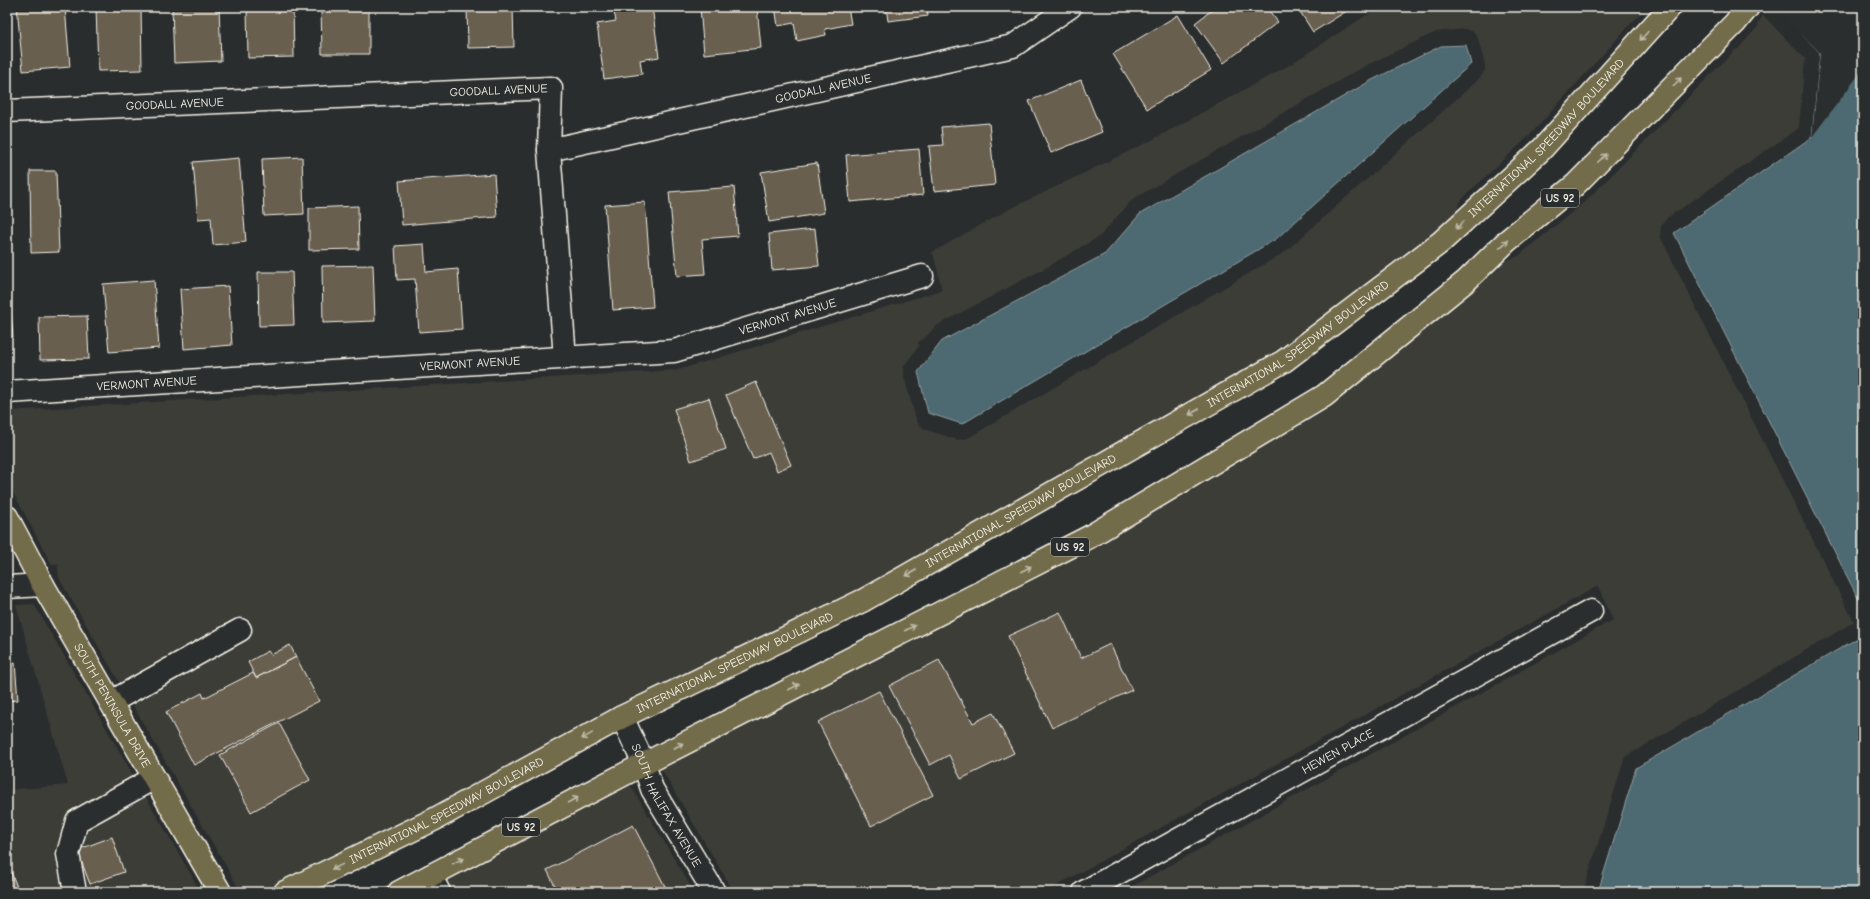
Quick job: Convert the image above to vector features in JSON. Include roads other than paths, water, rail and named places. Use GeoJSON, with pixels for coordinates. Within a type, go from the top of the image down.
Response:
{"type":"FeatureCollection","features":[{"type":"Feature","properties":{"kind":"main road","name":"INTERNATIONAL SPEEDWAY BOULEVARD"},"geometry":{"type":"LineString","coordinates":[[285,892],[435,819],[622,717],[864,600],[1284,361],[1447,237],[1542,149],[1670,7]]}},
{"type":"Feature","properties":{"kind":"main road","name":"US 92"},"geometry":{"type":"LineString","coordinates":[[399,892],[434,884],[644,764],[1089,537],[1324,396],[1466,280],[1507,241],[1575,185],[1742,15]]}},
{"type":"Feature","properties":{"kind":"main road","name":"SOUTH PENINSULA DRIVE"},"geometry":{"type":"LineString","coordinates":[[7,517],[43,585],[220,892]]}},
{"type":"Feature","properties":{"kind":"street","name":"GOODALL AVENUE"},"geometry":{"type":"LineString","coordinates":[[7,111],[551,88],[549,150],[1013,46],[1070,7]]}},
{"type":"Feature","properties":{"kind":"street"},"geometry":{"type":"LineString","coordinates":[[549,150],[565,358]]}},
{"type":"Feature","properties":{"kind":"street","name":"VERMONT AVENUE"},"geometry":{"type":"LineString","coordinates":[[7,392],[674,351],[922,276]]}},
{"type":"Feature","properties":{"kind":"street"},"geometry":{"type":"LineString","coordinates":[[7,587],[43,585]]}},
{"type":"Feature","properties":{"kind":"street","name":"HEWEN PLACE"},"geometry":{"type":"LineString","coordinates":[[1084,892],[1591,611]]}},
{"type":"Feature","properties":{"kind":"street"},"geometry":{"type":"LineString","coordinates":[[111,702],[240,630]]}},
{"type":"Feature","properties":{"kind":"street","name":"SOUTH HALIFAX AVENUE"},"geometry":{"type":"LineString","coordinates":[[622,717],[644,764],[652,788],[714,892]]}},
{"type":"Feature","properties":{"kind":"street"},"geometry":{"type":"LineString","coordinates":[[75,892],[68,854],[77,821],[154,778]]}},
{"type":"Feature","properties":{"kind":"water"},"geometry":{"type":"Polygon","coordinates":[[[1776,7],[1863,7],[1863,608],[1674,233],[1812,137],[1820,53],[1776,7]]]}},
{"type":"Feature","properties":{"kind":"water"},"geometry":{"type":"Polygon","coordinates":[[[1466,45],[1471,64],[1276,239],[962,424],[928,413],[918,372],[942,341],[1105,254],[1140,214],[1372,80],[1441,46],[1466,45]]]}},
{"type":"Feature","properties":{"kind":"water"},"geometry":{"type":"Polygon","coordinates":[[[1863,635],[1863,892],[1598,892],[1636,768],[1863,635]]]}}]}
